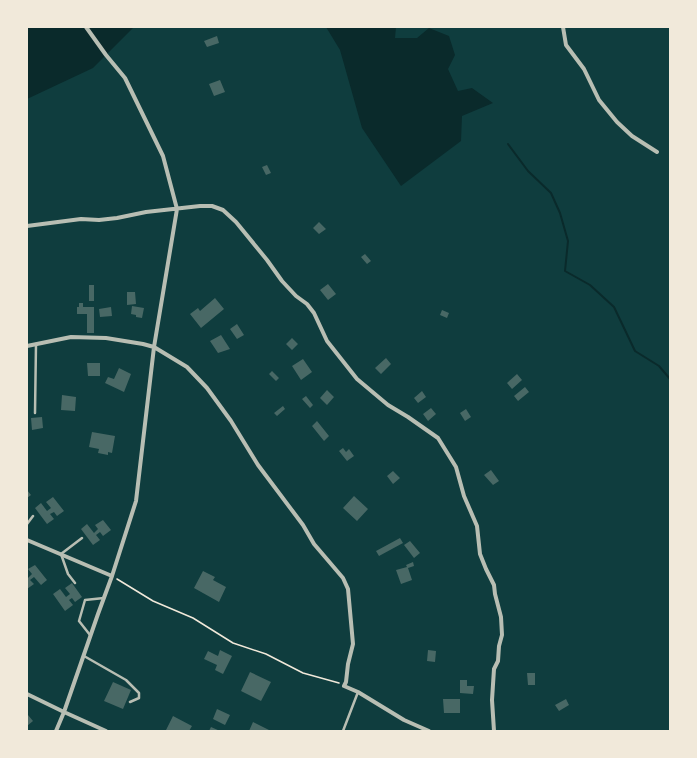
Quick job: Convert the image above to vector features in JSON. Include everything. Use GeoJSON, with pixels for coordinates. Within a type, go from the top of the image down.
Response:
{"type":"FeatureCollection","features":[{"type":"Feature","properties":{"kind":"street"},"geometry":{"type":"LineString","coordinates":[[56,731],[112,576],[136,501],[154,347],[177,210],[163,156],[125,78],[86,27]]}},
{"type":"Feature","properties":{"kind":"street"},"geometry":{"type":"LineString","coordinates":[[563,27],[566,45],[584,69],[599,100],[616,122],[632,136],[658,152]]}},
{"type":"Feature","properties":{"kind":"street"},"geometry":{"type":"LineString","coordinates":[[27,226],[81,218],[99,220],[111,219],[146,212],[177,210],[200,206],[212,206],[223,210],[236,222],[282,281],[296,296],[307,304],[314,313],[327,341],[357,379],[388,406],[408,417],[438,438],[456,467],[457,476],[468,507],[477,526],[480,554],[494,585],[501,617],[502,635],[499,646],[498,661],[494,669],[492,700],[494,731]]}},
{"type":"Feature","properties":{"kind":"street"},"geometry":{"type":"LineString","coordinates":[[27,346],[71,337],[89,337],[131,342],[154,347],[187,367],[207,388],[231,421],[258,465],[303,525],[314,544],[343,578],[348,589],[353,644],[344,686],[358,692],[404,720],[428,731]]}},
{"type":"Feature","properties":{"kind":"street"},"geometry":{"type":"LineString","coordinates":[[27,540],[112,576]]}},
{"type":"Feature","properties":{"kind":"street"},"geometry":{"type":"LineString","coordinates":[[27,694],[106,731]]}},
{"type":"Feature","properties":{"kind":"lane"},"geometry":{"type":"LineString","coordinates":[[35,413],[36,344]]}},
{"type":"Feature","properties":{"kind":"lane"},"geometry":{"type":"LineString","coordinates":[[27,524],[33,516]]}},
{"type":"Feature","properties":{"kind":"lane"},"geometry":{"type":"LineString","coordinates":[[75,584],[68,574],[61,554],[82,538]]}},
{"type":"Feature","properties":{"kind":"lane"},"geometry":{"type":"LineString","coordinates":[[90,635],[79,621],[85,600],[104,598]]}},
{"type":"Feature","properties":{"kind":"lane"},"geometry":{"type":"LineString","coordinates":[[83,656],[126,680],[139,693],[139,698],[130,702]]}},
{"type":"Feature","properties":{"kind":"lane"},"geometry":{"type":"LineString","coordinates":[[343,731],[358,692]]}},
{"type":"Feature","properties":{"kind":"path"},"geometry":{"type":"LineString","coordinates":[[112,576],[153,601],[193,618],[233,643],[266,654],[302,673],[344,686]]}},
{"type":"Feature","properties":{"kind":"water"},"geometry":{"type":"Polygon","coordinates":[[[27,27],[134,27],[93,68],[27,99],[27,27]]]}},
{"type":"Feature","properties":{"kind":"water"},"geometry":{"type":"Polygon","coordinates":[[[326,27],[396,27],[395,38],[417,38],[429,28],[449,36],[455,55],[448,69],[458,91],[472,88],[493,103],[462,116],[461,141],[401,186],[362,128],[340,50],[326,27]]]}},
{"type":"Feature","properties":{"kind":"building"},"geometry":{"type":"Polygon","coordinates":[[[217,36],[219,43],[207,47],[204,41],[217,36]]]}},
{"type":"Feature","properties":{"kind":"building"},"geometry":{"type":"Polygon","coordinates":[[[220,80],[225,92],[214,96],[209,84],[220,80]]]}},
{"type":"Feature","properties":{"kind":"building"},"geometry":{"type":"Polygon","coordinates":[[[267,165],[271,173],[266,175],[262,167],[267,165]]]}},
{"type":"Feature","properties":{"kind":"building"},"geometry":{"type":"Polygon","coordinates":[[[319,222],[326,229],[319,234],[313,228],[319,222]]]}},
{"type":"Feature","properties":{"kind":"building"},"geometry":{"type":"Polygon","coordinates":[[[365,254],[371,261],[367,264],[361,257],[365,254]]]}},
{"type":"Feature","properties":{"kind":"building"},"geometry":{"type":"Polygon","coordinates":[[[328,284],[336,294],[328,300],[320,290],[328,284]]]}},
{"type":"Feature","properties":{"kind":"building"},"geometry":{"type":"Polygon","coordinates":[[[89,285],[94,285],[94,301],[89,301],[89,285]]]}},
{"type":"Feature","properties":{"kind":"building"},"geometry":{"type":"Polygon","coordinates":[[[127,292],[135,292],[136,304],[127,305],[127,292]]]}},
{"type":"Feature","properties":{"kind":"building"},"geometry":{"type":"Polygon","coordinates":[[[215,298],[224,309],[201,328],[190,314],[198,308],[200,311],[215,298]]]}},
{"type":"Feature","properties":{"kind":"building"},"geometry":{"type":"Polygon","coordinates":[[[79,303],[83,303],[83,307],[94,307],[94,333],[87,333],[87,314],[77,314],[77,307],[79,307],[79,303]]]}},
{"type":"Feature","properties":{"kind":"building"},"geometry":{"type":"Polygon","coordinates":[[[132,306],[144,308],[142,318],[131,314],[132,306]]]}},
{"type":"Feature","properties":{"kind":"building"},"geometry":{"type":"Polygon","coordinates":[[[111,307],[112,316],[100,317],[99,309],[111,307]]]}},
{"type":"Feature","properties":{"kind":"building"},"geometry":{"type":"Polygon","coordinates":[[[442,310],[449,313],[447,318],[440,315],[442,310]]]}},
{"type":"Feature","properties":{"kind":"building"},"geometry":{"type":"Polygon","coordinates":[[[237,324],[244,335],[237,339],[230,329],[237,324]]]}},
{"type":"Feature","properties":{"kind":"building"},"geometry":{"type":"Polygon","coordinates":[[[221,335],[230,349],[218,353],[210,341],[221,335]]]}},
{"type":"Feature","properties":{"kind":"building"},"geometry":{"type":"Polygon","coordinates":[[[292,338],[298,344],[292,350],[286,344],[292,338]]]}},
{"type":"Feature","properties":{"kind":"building"},"geometry":{"type":"Polygon","coordinates":[[[386,358],[391,364],[381,374],[375,368],[386,358]]]}},
{"type":"Feature","properties":{"kind":"building"},"geometry":{"type":"Polygon","coordinates":[[[303,359],[312,372],[301,380],[292,366],[303,359]]]}},
{"type":"Feature","properties":{"kind":"building"},"geometry":{"type":"Polygon","coordinates":[[[87,363],[100,363],[100,376],[88,376],[87,363]]]}},
{"type":"Feature","properties":{"kind":"building"},"geometry":{"type":"Polygon","coordinates":[[[119,368],[131,374],[124,392],[105,383],[108,377],[114,379],[119,368]]]}},
{"type":"Feature","properties":{"kind":"building"},"geometry":{"type":"Polygon","coordinates":[[[272,371],[279,378],[276,381],[269,374],[272,371]]]}},
{"type":"Feature","properties":{"kind":"building"},"geometry":{"type":"Polygon","coordinates":[[[517,374],[522,380],[512,389],[507,383],[517,374]]]}},
{"type":"Feature","properties":{"kind":"building"},"geometry":{"type":"Polygon","coordinates":[[[525,387],[529,392],[518,401],[514,396],[525,387]]]}},
{"type":"Feature","properties":{"kind":"building"},"geometry":{"type":"Polygon","coordinates":[[[327,390],[334,397],[327,405],[320,398],[327,390]]]}},
{"type":"Feature","properties":{"kind":"building"},"geometry":{"type":"Polygon","coordinates":[[[422,391],[426,397],[418,403],[414,398],[422,391]]]}},
{"type":"Feature","properties":{"kind":"building"},"geometry":{"type":"Polygon","coordinates":[[[62,395],[76,397],[75,411],[61,410],[62,395]]]}},
{"type":"Feature","properties":{"kind":"building"},"geometry":{"type":"Polygon","coordinates":[[[306,396],[313,405],[310,408],[302,399],[306,396]]]}},
{"type":"Feature","properties":{"kind":"building"},"geometry":{"type":"Polygon","coordinates":[[[283,406],[285,409],[277,416],[274,413],[283,406]]]}},
{"type":"Feature","properties":{"kind":"building"},"geometry":{"type":"Polygon","coordinates":[[[431,408],[436,414],[428,421],[423,414],[431,408]]]}},
{"type":"Feature","properties":{"kind":"building"},"geometry":{"type":"Polygon","coordinates":[[[466,409],[471,417],[465,421],[460,413],[466,409]]]}},
{"type":"Feature","properties":{"kind":"building"},"geometry":{"type":"Polygon","coordinates":[[[42,417],[43,428],[32,430],[31,418],[42,417]]]}},
{"type":"Feature","properties":{"kind":"building"},"geometry":{"type":"Polygon","coordinates":[[[317,421],[329,436],[324,441],[312,426],[317,421]]]}},
{"type":"Feature","properties":{"kind":"building"},"geometry":{"type":"Polygon","coordinates":[[[92,432],[115,436],[112,453],[108,452],[108,455],[98,453],[99,449],[89,447],[92,432]]]}},
{"type":"Feature","properties":{"kind":"building"},"geometry":{"type":"Polygon","coordinates":[[[343,448],[346,452],[349,449],[354,456],[347,461],[339,451],[343,448]]]}},
{"type":"Feature","properties":{"kind":"building"},"geometry":{"type":"Polygon","coordinates":[[[491,470],[499,481],[493,485],[484,475],[491,470]]]}},
{"type":"Feature","properties":{"kind":"building"},"geometry":{"type":"Polygon","coordinates":[[[393,471],[400,478],[393,484],[387,476],[393,471]]]}},
{"type":"Feature","properties":{"kind":"building"},"geometry":{"type":"Polygon","coordinates":[[[27,490],[31,495],[27,498],[27,490]]]}},
{"type":"Feature","properties":{"kind":"building"},"geometry":{"type":"Polygon","coordinates":[[[354,496],[368,509],[357,521],[343,508],[354,496]]]}},
{"type":"Feature","properties":{"kind":"building"},"geometry":{"type":"Polygon","coordinates":[[[53,497],[64,511],[57,516],[54,512],[50,514],[54,519],[47,524],[35,508],[41,503],[47,511],[51,508],[46,502],[53,497]]]}},
{"type":"Feature","properties":{"kind":"building"},"geometry":{"type":"Polygon","coordinates":[[[103,520],[111,530],[103,536],[100,532],[96,535],[100,540],[93,545],[81,529],[87,524],[94,533],[98,529],[95,525],[103,520]]]}},
{"type":"Feature","properties":{"kind":"building"},"geometry":{"type":"Polygon","coordinates":[[[400,538],[403,543],[379,556],[376,551],[400,538]]]}},
{"type":"Feature","properties":{"kind":"building"},"geometry":{"type":"Polygon","coordinates":[[[410,541],[420,553],[414,558],[404,545],[410,541]]]}},
{"type":"Feature","properties":{"kind":"building"},"geometry":{"type":"Polygon","coordinates":[[[413,562],[414,566],[408,568],[412,580],[401,584],[396,570],[407,567],[406,565],[413,562]]]}},
{"type":"Feature","properties":{"kind":"building"},"geometry":{"type":"Polygon","coordinates":[[[35,565],[47,580],[41,585],[34,577],[30,580],[34,584],[27,589],[27,576],[28,578],[32,574],[28,569],[35,565]]]}},
{"type":"Feature","properties":{"kind":"building"},"geometry":{"type":"Polygon","coordinates":[[[203,571],[215,577],[213,580],[226,587],[219,602],[194,588],[203,571]]]}},
{"type":"Feature","properties":{"kind":"building"},"geometry":{"type":"Polygon","coordinates":[[[72,583],[82,597],[75,602],[72,598],[69,600],[73,605],[65,611],[53,594],[60,589],[66,597],[70,594],[65,588],[72,583]]]}},
{"type":"Feature","properties":{"kind":"building"},"geometry":{"type":"Polygon","coordinates":[[[220,650],[232,656],[223,674],[215,670],[217,665],[204,659],[208,651],[218,656],[220,650]]]}},
{"type":"Feature","properties":{"kind":"building"},"geometry":{"type":"Polygon","coordinates":[[[428,650],[436,651],[435,662],[427,661],[428,650]]]}},
{"type":"Feature","properties":{"kind":"building"},"geometry":{"type":"Polygon","coordinates":[[[250,672],[271,682],[261,701],[241,691],[250,672]]]}},
{"type":"Feature","properties":{"kind":"building"},"geometry":{"type":"Polygon","coordinates":[[[527,673],[535,673],[535,685],[528,685],[527,673]]]}},
{"type":"Feature","properties":{"kind":"building"},"geometry":{"type":"Polygon","coordinates":[[[460,680],[467,680],[467,686],[474,686],[473,694],[460,693],[460,680]]]}},
{"type":"Feature","properties":{"kind":"building"},"geometry":{"type":"Polygon","coordinates":[[[113,682],[131,690],[123,709],[104,701],[113,682]]]}},
{"type":"Feature","properties":{"kind":"building"},"geometry":{"type":"Polygon","coordinates":[[[443,699],[460,699],[460,713],[444,713],[443,699]]]}},
{"type":"Feature","properties":{"kind":"building"},"geometry":{"type":"Polygon","coordinates":[[[566,699],[569,705],[559,711],[555,705],[566,699]]]}},
{"type":"Feature","properties":{"kind":"building"},"geometry":{"type":"Polygon","coordinates":[[[217,709],[230,715],[225,725],[213,719],[217,709]]]}},
{"type":"Feature","properties":{"kind":"building"},"geometry":{"type":"Polygon","coordinates":[[[28,715],[33,721],[27,726],[27,716],[28,715]]]}},
{"type":"Feature","properties":{"kind":"building"},"geometry":{"type":"Polygon","coordinates":[[[173,716],[192,726],[189,731],[166,730],[173,716]]]}},
{"type":"Feature","properties":{"kind":"building"},"geometry":{"type":"Polygon","coordinates":[[[253,722],[271,731],[249,731],[253,722]]]}},
{"type":"Feature","properties":{"kind":"building"},"geometry":{"type":"Polygon","coordinates":[[[211,727],[220,731],[209,731],[211,727]]]}},
{"type":"Feature","properties":{"kind":"waterway"},"geometry":{"type":"LineString","coordinates":[[508,144],[528,171],[551,193],[560,213],[568,241],[565,271],[590,285],[614,307],[635,351],[659,366],[670,379]]}},
{"type":"Feature","properties":{"kind":"waterway"},"geometry":{"type":"LineString","coordinates":[[670,433],[670,440]]}}]}
